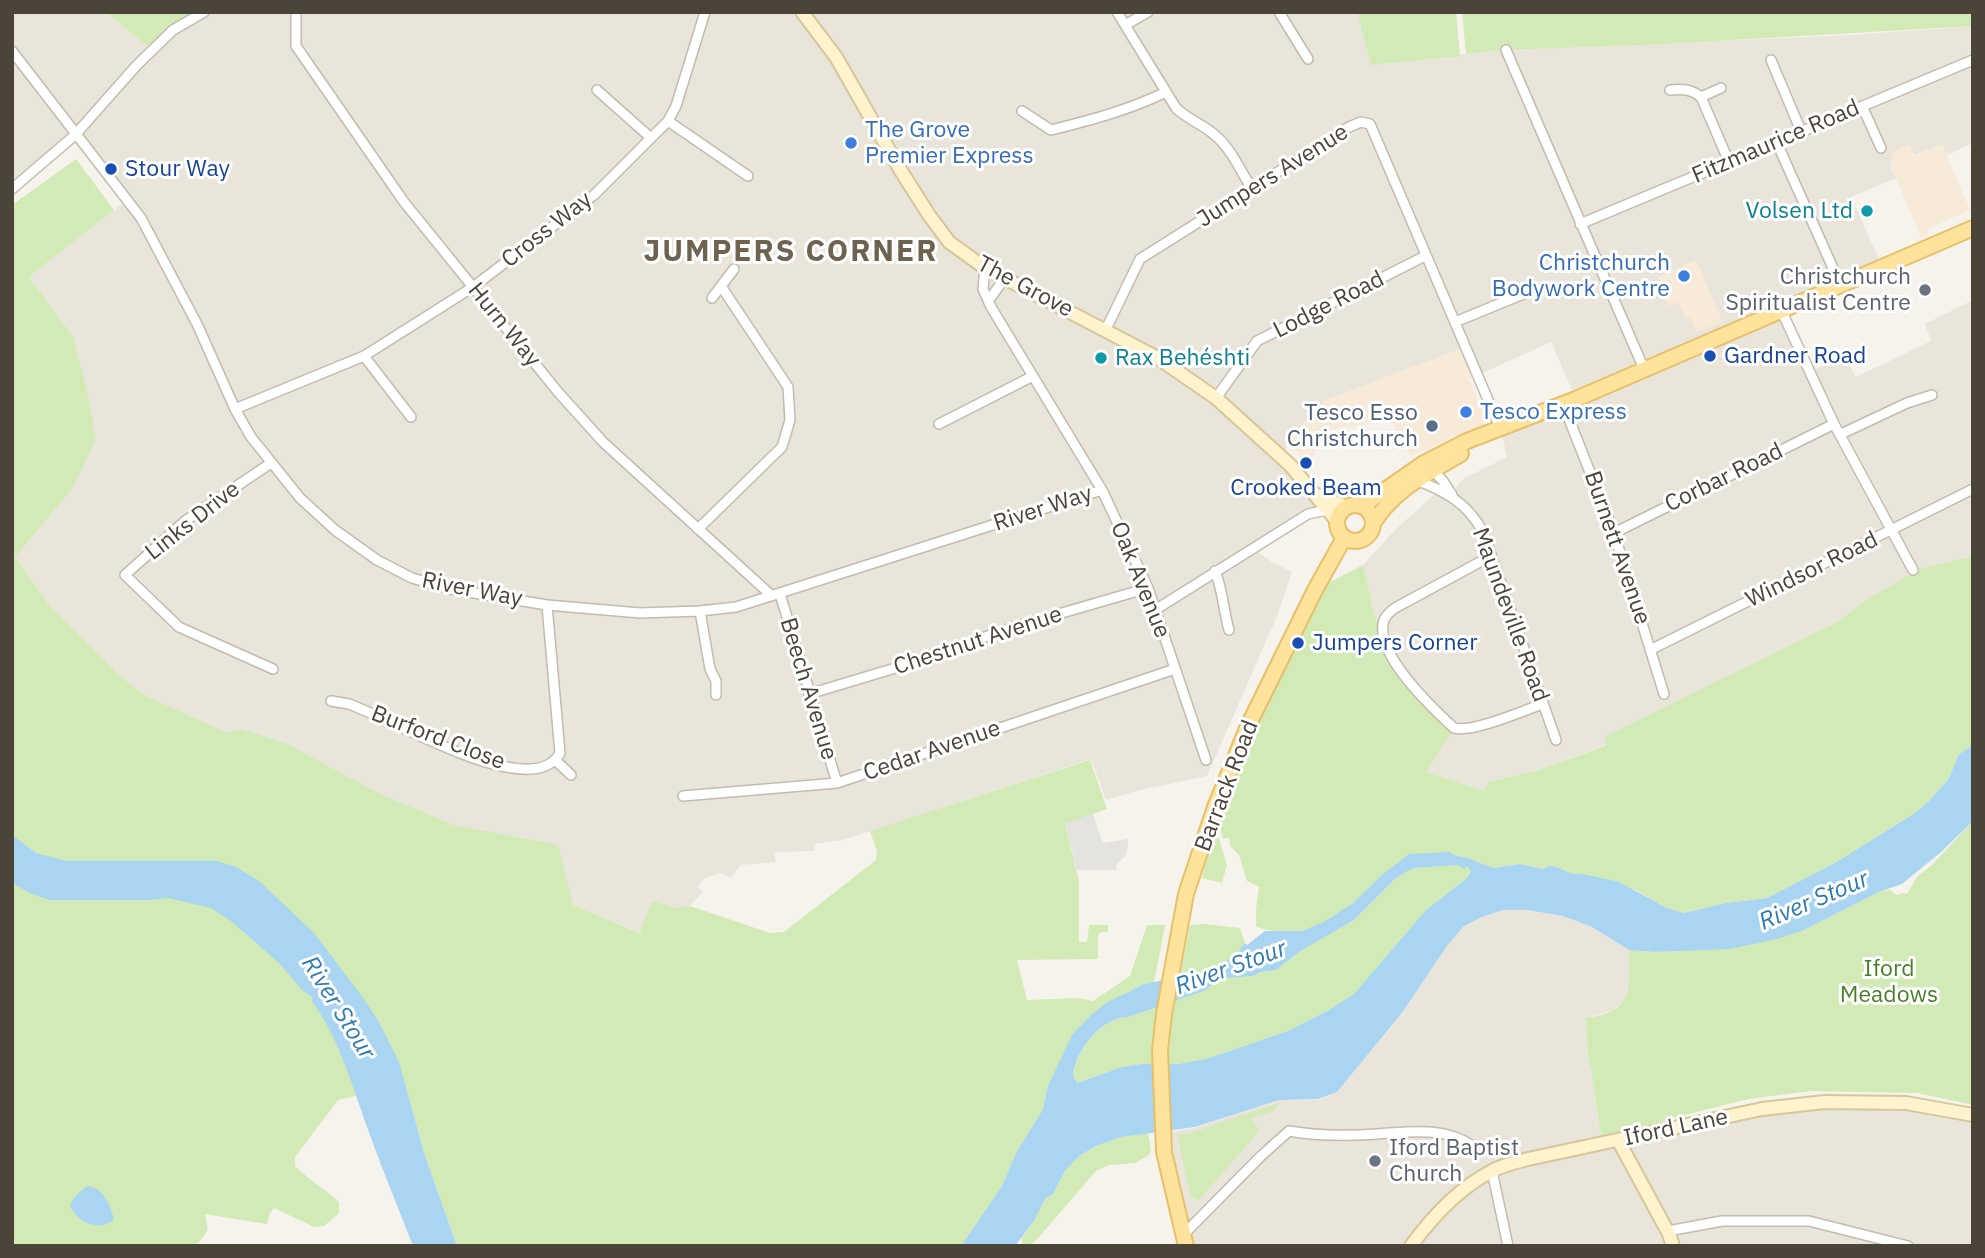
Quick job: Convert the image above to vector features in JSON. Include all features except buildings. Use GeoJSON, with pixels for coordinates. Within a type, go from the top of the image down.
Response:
{"type":"FeatureCollection","features":[{"type":"Feature","properties":{"kind":"main road"},"geometry":{"type":"LineString","coordinates":[[1427,467],[1416,480],[1390,500],[1374,522],[1370,535],[1364,540],[1358,542],[1340,534],[1332,516],[1355,506],[1427,467],[1501,429],[1782,312],[1973,228]]}},
{"type":"Feature","properties":{"kind":"main road"},"geometry":{"type":"LineString","coordinates":[[1355,506],[1370,512],[1374,522]]}},
{"type":"Feature","properties":{"kind":"main road","name":"Barrack Road"},"geometry":{"type":"LineString","coordinates":[[1184,1241],[1164,1152],[1160,1050],[1186,894],[1215,807],[1248,726],[1315,590],[1344,538]]}},
{"type":"Feature","properties":{"kind":"street"},"geometry":{"type":"LineString","coordinates":[[12,189],[75,135],[136,66],[173,30],[204,12]]}},
{"type":"Feature","properties":{"kind":"street","name":"Hurn Way"},"geometry":{"type":"LineString","coordinates":[[296,12],[296,46],[404,202],[558,392],[603,442],[698,529],[776,595]]}},
{"type":"Feature","properties":{"kind":"street","name":"Cross Way"},"geometry":{"type":"LineString","coordinates":[[235,409],[364,356],[473,287],[594,195],[668,121],[705,12]]}},
{"type":"Feature","properties":{"kind":"street","name":"The Grove"},"geometry":{"type":"LineString","coordinates":[[802,12],[836,57],[901,171],[949,242],[1004,279],[1158,358],[1216,398],[1290,465],[1332,516]]}},
{"type":"Feature","properties":{"kind":"street"},"geometry":{"type":"LineString","coordinates":[[1117,12],[1166,92],[1186,117],[1221,139],[1252,189]]}},
{"type":"Feature","properties":{"kind":"street"},"geometry":{"type":"LineString","coordinates":[[1125,25],[1148,12]]}},
{"type":"Feature","properties":{"kind":"street"},"geometry":{"type":"LineString","coordinates":[[1279,12],[1308,59]]}},
{"type":"Feature","properties":{"kind":"street"},"geometry":{"type":"LineString","coordinates":[[1506,50],[1644,369]]}},
{"type":"Feature","properties":{"kind":"street","name":"River Way"},"geometry":{"type":"LineString","coordinates":[[12,51],[141,218],[197,324],[235,409],[251,437],[300,498],[335,530],[377,561],[412,579],[450,589],[547,605],[640,613],[736,607],[1102,490]]}},
{"type":"Feature","properties":{"kind":"street"},"geometry":{"type":"LineString","coordinates":[[1770,60],[1801,131]]}},
{"type":"Feature","properties":{"kind":"street","name":"Fitzmaurice Road"},"geometry":{"type":"LineString","coordinates":[[1580,224],[1973,60]]}},
{"type":"Feature","properties":{"kind":"street"},"geometry":{"type":"LineString","coordinates":[[1701,97],[1721,88]]}},
{"type":"Feature","properties":{"kind":"street"},"geometry":{"type":"LineString","coordinates":[[597,90],[652,138]]}},
{"type":"Feature","properties":{"kind":"street"},"geometry":{"type":"LineString","coordinates":[[1670,90],[1693,91],[1701,97],[1728,162]]}},
{"type":"Feature","properties":{"kind":"street"},"geometry":{"type":"LineString","coordinates":[[1022,111],[1049,135],[1140,105],[1166,92]]}},
{"type":"Feature","properties":{"kind":"street"},"geometry":{"type":"LineString","coordinates":[[1862,106],[1881,148]]}},
{"type":"Feature","properties":{"kind":"street"},"geometry":{"type":"LineString","coordinates":[[668,121],[748,176]]}},
{"type":"Feature","properties":{"kind":"street","name":"Jumpers Avenue"},"geometry":{"type":"LineString","coordinates":[[1106,329],[1140,259],[1349,127],[1362,122],[1370,124],[1501,429]]}},
{"type":"Feature","properties":{"kind":"street"},"geometry":{"type":"LineString","coordinates":[[1776,141],[1841,286]]}},
{"type":"Feature","properties":{"kind":"street","name":"Lodge Road"},"geometry":{"type":"LineString","coordinates":[[1216,398],[1257,341],[1425,256]]}},
{"type":"Feature","properties":{"kind":"street","name":"Oak Avenue"},"geometry":{"type":"LineString","coordinates":[[985,268],[983,289],[1102,490],[1148,588],[1206,760]]}},
{"type":"Feature","properties":{"kind":"street"},"geometry":{"type":"LineString","coordinates":[[712,298],[734,269]]}},
{"type":"Feature","properties":{"kind":"street"},"geometry":{"type":"LineString","coordinates":[[989,300],[1004,279]]}},
{"type":"Feature","properties":{"kind":"street"},"geometry":{"type":"LineString","coordinates":[[698,529],[782,447],[790,420],[788,387],[721,286]]}},
{"type":"Feature","properties":{"kind":"street"},"geometry":{"type":"LineString","coordinates":[[1455,322],[1533,290]]}},
{"type":"Feature","properties":{"kind":"street"},"geometry":{"type":"LineString","coordinates":[[1782,312],[1834,424],[1913,570]]}},
{"type":"Feature","properties":{"kind":"street"},"geometry":{"type":"LineString","coordinates":[[364,356],[411,417]]}},
{"type":"Feature","properties":{"kind":"street"},"geometry":{"type":"LineString","coordinates":[[939,424],[1033,376]]}},
{"type":"Feature","properties":{"kind":"street"},"geometry":{"type":"LineString","coordinates":[[1841,434],[1907,403],[1932,395]]}},
{"type":"Feature","properties":{"kind":"street","name":"Burnett Avenue"},"geometry":{"type":"LineString","coordinates":[[1563,404],[1614,533],[1664,694]]}},
{"type":"Feature","properties":{"kind":"street","name":"Corbar Road"},"geometry":{"type":"LineString","coordinates":[[1614,533],[1834,424]]}},
{"type":"Feature","properties":{"kind":"street","name":"Links Drive"},"geometry":{"type":"LineString","coordinates":[[271,463],[185,521],[125,575],[179,627],[274,669]]}},
{"type":"Feature","properties":{"kind":"street","name":"Maundeville Road"},"geometry":{"type":"LineString","coordinates":[[1427,467],[1477,520],[1556,740]]}},
{"type":"Feature","properties":{"kind":"street","name":"Maundeville Road"},"geometry":{"type":"LineString","coordinates":[[1416,480],[1443,490],[1453,497]]}},
{"type":"Feature","properties":{"kind":"street","name":"Windsor Road"},"geometry":{"type":"LineString","coordinates":[[1652,649],[1973,489]]}},
{"type":"Feature","properties":{"kind":"street","name":"The Grove"},"geometry":{"type":"LineString","coordinates":[[1317,495],[1355,506]]}},
{"type":"Feature","properties":{"kind":"street"},"geometry":{"type":"LineString","coordinates":[[1155,610],[1307,514],[1332,516]]}},
{"type":"Feature","properties":{"kind":"street"},"geometry":{"type":"LineString","coordinates":[[1491,556],[1395,608],[1385,617],[1383,628],[1386,643],[1402,673],[1454,728],[1461,730],[1488,723],[1542,704]]}},
{"type":"Feature","properties":{"kind":"street"},"geometry":{"type":"LineString","coordinates":[[1215,571],[1223,591],[1222,606],[1229,630]]}},
{"type":"Feature","properties":{"kind":"street","name":"Chestnut Avenue"},"geometry":{"type":"LineString","coordinates":[[809,694],[1017,626],[1148,588]]}},
{"type":"Feature","properties":{"kind":"street","name":"Beech Avenue"},"geometry":{"type":"LineString","coordinates":[[776,595],[837,783]]}},
{"type":"Feature","properties":{"kind":"street"},"geometry":{"type":"LineString","coordinates":[[547,605],[561,752],[555,760],[570,775]]}},
{"type":"Feature","properties":{"kind":"street"},"geometry":{"type":"LineString","coordinates":[[700,611],[710,669],[716,681],[716,695]]}},
{"type":"Feature","properties":{"kind":"street","name":"Cedar Avenue"},"geometry":{"type":"LineString","coordinates":[[683,796],[837,783],[1175,669]]}},
{"type":"Feature","properties":{"kind":"street","name":"Burford Close"},"geometry":{"type":"LineString","coordinates":[[331,701],[349,704],[492,763],[531,769],[555,760]]}},
{"type":"Feature","properties":{"kind":"street","name":"Iford Lane"},"geometry":{"type":"LineString","coordinates":[[1411,1246],[1433,1216],[1492,1171],[1528,1158],[1762,1109],[1825,1102],[1906,1103],[1973,1115]]}},
{"type":"Feature","properties":{"kind":"street"},"geometry":{"type":"LineString","coordinates":[[1184,1241],[1261,1156],[1289,1131],[1375,1134],[1425,1131],[1473,1146]]}},
{"type":"Feature","properties":{"kind":"street"},"geometry":{"type":"LineString","coordinates":[[1618,1140],[1668,1231],[1673,1246]]}},
{"type":"Feature","properties":{"kind":"street"},"geometry":{"type":"LineString","coordinates":[[1492,1171],[1508,1246]]}},
{"type":"Feature","properties":{"kind":"street"},"geometry":{"type":"LineString","coordinates":[[1668,1231],[1722,1221],[1809,1221],[1908,1246]]}},
{"type":"Feature","properties":{"kind":"shaded area"},"geometry":{"type":"Polygon","coordinates":[[[12,12],[106,12],[152,50],[204,12],[1357,12],[1371,64],[1506,50],[1852,35],[1973,26],[1973,143],[1947,155],[1942,144],[1890,165],[1896,178],[1851,197],[1883,268],[1783,312],[1810,372],[1845,356],[1856,377],[1931,341],[1925,324],[1973,300],[1973,556],[1919,569],[1869,598],[1837,622],[1605,737],[1607,744],[1539,770],[1488,782],[1484,791],[1425,772],[1393,658],[1374,614],[1363,565],[1397,528],[1434,495],[1456,491],[1463,479],[1507,457],[1501,430],[1576,399],[1551,342],[1478,375],[1348,393],[1326,400],[1286,442],[1287,449],[1280,456],[1327,510],[1307,514],[1252,548],[1292,572],[1277,616],[1207,776],[1106,800],[1091,759],[842,840],[814,844],[815,851],[774,852],[776,862],[741,865],[731,878],[720,873],[705,878],[698,887],[703,892],[690,906],[676,908],[641,933],[573,905],[473,830],[454,825],[227,734],[144,695],[83,641],[50,606],[15,557],[72,489],[73,338],[29,277],[127,200],[75,136],[12,189],[12,12]]]}},
{"type":"Feature","properties":{"kind":"shaded area"},"geometry":{"type":"Polygon","coordinates":[[[1910,144],[1915,156],[1942,144],[1970,210],[1927,229],[1928,234],[1921,237],[1890,164],[1894,151],[1910,144]]]}},
{"type":"Feature","properties":{"kind":"shaded area"},"geometry":{"type":"Polygon","coordinates":[[[1696,260],[1723,322],[1696,332],[1690,317],[1686,319],[1678,302],[1668,306],[1657,277],[1696,260]]]}},
{"type":"Feature","properties":{"kind":"shaded area"},"geometry":{"type":"Polygon","coordinates":[[[1465,347],[1478,375],[1469,379],[1485,415],[1483,426],[1410,456],[1388,415],[1367,424],[1323,431],[1310,463],[1286,442],[1325,400],[1465,347]]]}},
{"type":"Feature","properties":{"kind":"shaded area"},"geometry":{"type":"Polygon","coordinates":[[[1093,814],[1103,843],[1128,839],[1128,848],[1125,856],[1116,865],[1117,870],[1077,870],[1065,823],[1093,814]]]}},
{"type":"Feature","properties":{"kind":"shaded area"},"geometry":{"type":"Polygon","coordinates":[[[1503,910],[1527,910],[1563,916],[1592,927],[1629,950],[1630,991],[1613,1010],[1586,1018],[1588,1059],[1602,1143],[1764,1110],[1906,1103],[1973,1116],[1973,1246],[1186,1246],[1164,1133],[1195,1128],[1279,1099],[1283,1099],[1284,1103],[1284,1099],[1318,1100],[1337,1092],[1401,1015],[1447,946],[1464,926],[1503,910]]]}},
{"type":"Feature","properties":{"kind":"green space"},"geometry":{"type":"Polygon","coordinates":[[[106,12],[204,12],[152,50],[106,12]]]}},
{"type":"Feature","properties":{"kind":"green space"},"geometry":{"type":"Polygon","coordinates":[[[1357,12],[1456,12],[1460,56],[1371,65],[1357,12]]]}},
{"type":"Feature","properties":{"kind":"green space"},"geometry":{"type":"Polygon","coordinates":[[[1462,12],[1973,12],[1973,26],[1466,54],[1462,12]]]}},
{"type":"Feature","properties":{"kind":"green space"},"geometry":{"type":"Polygon","coordinates":[[[76,159],[114,210],[29,277],[73,337],[96,439],[72,489],[15,557],[50,606],[118,674],[144,695],[227,733],[241,729],[287,744],[382,795],[454,825],[558,845],[573,905],[640,933],[652,901],[676,908],[690,906],[770,933],[784,932],[876,860],[877,852],[870,831],[1090,760],[1107,809],[1065,824],[1079,881],[1079,942],[1087,942],[1089,925],[1108,925],[1108,932],[1101,932],[1098,936],[1098,959],[1017,960],[1027,1000],[1078,998],[1093,1001],[1130,976],[1147,925],[1165,925],[1154,983],[1144,984],[1124,994],[1048,1086],[1043,1109],[1016,1153],[1002,1186],[961,1246],[457,1246],[425,1156],[405,1084],[338,1100],[295,1157],[295,1166],[339,1202],[339,1213],[324,1226],[314,1227],[274,1208],[269,1214],[267,1224],[205,1214],[208,1230],[196,1246],[12,1246],[12,205],[76,159]]]}},
{"type":"Feature","properties":{"kind":"green space"},"geometry":{"type":"Polygon","coordinates":[[[1973,556],[1973,745],[1959,754],[1948,780],[1915,813],[1835,863],[1767,898],[1726,903],[1684,913],[1667,908],[1635,890],[1601,878],[1573,874],[1557,867],[1543,869],[1520,864],[1493,868],[1468,858],[1410,854],[1329,920],[1299,931],[1269,930],[1256,926],[1259,887],[1247,881],[1239,855],[1230,846],[1229,837],[1223,839],[1215,807],[1315,590],[1363,565],[1374,614],[1393,658],[1454,728],[1426,772],[1484,791],[1488,782],[1539,770],[1607,745],[1604,737],[1837,622],[1869,598],[1919,569],[1973,556]]]}},
{"type":"Feature","properties":{"kind":"green space","name":"Iford Meadows"},"geometry":{"type":"Polygon","coordinates":[[[1973,821],[1973,1105],[1917,1093],[1811,1091],[1748,1099],[1669,1119],[1602,1143],[1588,1059],[1586,1018],[1602,1015],[1621,1004],[1628,987],[1629,950],[1681,951],[1804,930],[1879,892],[1890,890],[1896,895],[1907,894],[1917,877],[1932,865],[1973,821]]]}},
{"type":"Feature","properties":{"kind":"green space"},"geometry":{"type":"Polygon","coordinates":[[[1217,832],[1227,865],[1222,883],[1202,878],[1208,851],[1217,832]]]}},
{"type":"Feature","properties":{"kind":"green space"},"geometry":{"type":"Polygon","coordinates":[[[1467,866],[1471,872],[1467,878],[1426,910],[1354,995],[1329,1010],[1288,1031],[1206,1059],[1178,1064],[1123,1067],[1076,1083],[1073,1076],[1079,1057],[1092,1037],[1108,1023],[1204,991],[1216,982],[1228,978],[1276,970],[1299,952],[1354,920],[1395,879],[1406,872],[1415,868],[1467,866]]]}},
{"type":"Feature","properties":{"kind":"green space"},"geometry":{"type":"Polygon","coordinates":[[[1190,925],[1240,928],[1245,943],[1226,961],[1188,980],[1180,977],[1190,925]]]}},
{"type":"Feature","properties":{"kind":"green space"},"geometry":{"type":"Polygon","coordinates":[[[1281,1102],[1272,1112],[1251,1118],[1259,1131],[1199,1200],[1191,1197],[1177,1134],[1188,1134],[1281,1102]]]}},
{"type":"Feature","properties":{"kind":"green space"},"geometry":{"type":"Polygon","coordinates":[[[1148,1133],[1151,1150],[1149,1155],[1135,1163],[1109,1165],[1096,1171],[1039,1237],[1030,1246],[1023,1246],[1022,1238],[1045,1199],[1053,1194],[1065,1171],[1079,1156],[1096,1146],[1121,1137],[1148,1133]]]}},
{"type":"Feature","properties":{"kind":"water","name":"River Stour"},"geometry":{"type":"Polygon","coordinates":[[[1973,745],[1973,821],[1902,884],[1879,892],[1804,930],[1729,949],[1656,952],[1629,950],[1592,927],[1563,916],[1527,910],[1503,910],[1482,917],[1464,926],[1447,946],[1402,1013],[1337,1092],[1318,1099],[1279,1100],[1195,1127],[1121,1137],[1096,1146],[1079,1156],[1065,1171],[1053,1194],[1045,1199],[1034,1221],[1015,1246],[961,1246],[1002,1186],[1016,1153],[1043,1109],[1048,1086],[1072,1035],[1106,1003],[1144,984],[1180,977],[1189,980],[1226,961],[1245,943],[1247,945],[1265,931],[1302,931],[1324,922],[1353,903],[1409,854],[1450,852],[1493,868],[1520,864],[1543,869],[1549,866],[1557,867],[1573,874],[1619,882],[1667,908],[1684,913],[1726,903],[1767,898],[1835,863],[1915,813],[1948,780],[1959,754],[1973,745]],[[1458,865],[1415,868],[1395,879],[1354,920],[1299,952],[1276,970],[1228,978],[1216,982],[1204,991],[1108,1023],[1091,1037],[1084,1047],[1073,1076],[1077,1083],[1122,1067],[1178,1064],[1206,1059],[1288,1031],[1329,1010],[1354,994],[1426,910],[1467,878],[1471,872],[1467,866],[1464,869],[1458,865]]]}},
{"type":"Feature","properties":{"kind":"water","name":"River Stour"},"geometry":{"type":"Polygon","coordinates":[[[12,835],[36,853],[66,861],[217,861],[236,867],[259,881],[314,933],[379,1022],[399,1062],[425,1156],[457,1246],[413,1246],[346,1066],[331,1033],[312,997],[302,990],[279,963],[231,921],[211,908],[168,898],[50,900],[32,894],[12,883],[12,835]]]}},
{"type":"Feature","properties":{"kind":"water"},"geometry":{"type":"Polygon","coordinates":[[[89,1186],[99,1190],[108,1203],[114,1219],[108,1223],[89,1224],[73,1211],[70,1205],[81,1191],[89,1186]]]}},
{"type":"Feature","properties":{"kind":"place","name":"The Grove Premier Express"},"geometry":{"type":"Point","coordinates":[851,143]}},
{"type":"Feature","properties":{"kind":"place","name":"Stour Way"},"geometry":{"type":"Point","coordinates":[111,169]}},
{"type":"Feature","properties":{"kind":"place","name":"Volsen Ltd"},"geometry":{"type":"Point","coordinates":[1867,211]}},
{"type":"Feature","properties":{"kind":"place","name":"Christchurch Bodywork Centre"},"geometry":{"type":"Point","coordinates":[1684,276]}},
{"type":"Feature","properties":{"kind":"place","name":"Christchurch Spiritualist Centre"},"geometry":{"type":"Point","coordinates":[1925,290]}},
{"type":"Feature","properties":{"kind":"place","name":"Gardner Road"},"geometry":{"type":"Point","coordinates":[1710,356]}},
{"type":"Feature","properties":{"kind":"place","name":"Rax Behéshti"},"geometry":{"type":"Point","coordinates":[1101,358]}},
{"type":"Feature","properties":{"kind":"place","name":"Tesco Express"},"geometry":{"type":"Point","coordinates":[1466,412]}},
{"type":"Feature","properties":{"kind":"place","name":"Tesco Esso Christchurch"},"geometry":{"type":"Point","coordinates":[1432,426]}},
{"type":"Feature","properties":{"kind":"place","name":"Crooked Beam"},"geometry":{"type":"Point","coordinates":[1306,463]}},
{"type":"Feature","properties":{"kind":"place","name":"Jumpers Corner"},"geometry":{"type":"Point","coordinates":[1298,643]}},
{"type":"Feature","properties":{"kind":"place","name":"Iford Baptist Church"},"geometry":{"type":"Point","coordinates":[1375,1161]}},
{"type":"Feature","properties":{"kind":"district","name":"JUMPERS CORNER"},"geometry":{"type":"Point","coordinates":[791,252]}}]}
